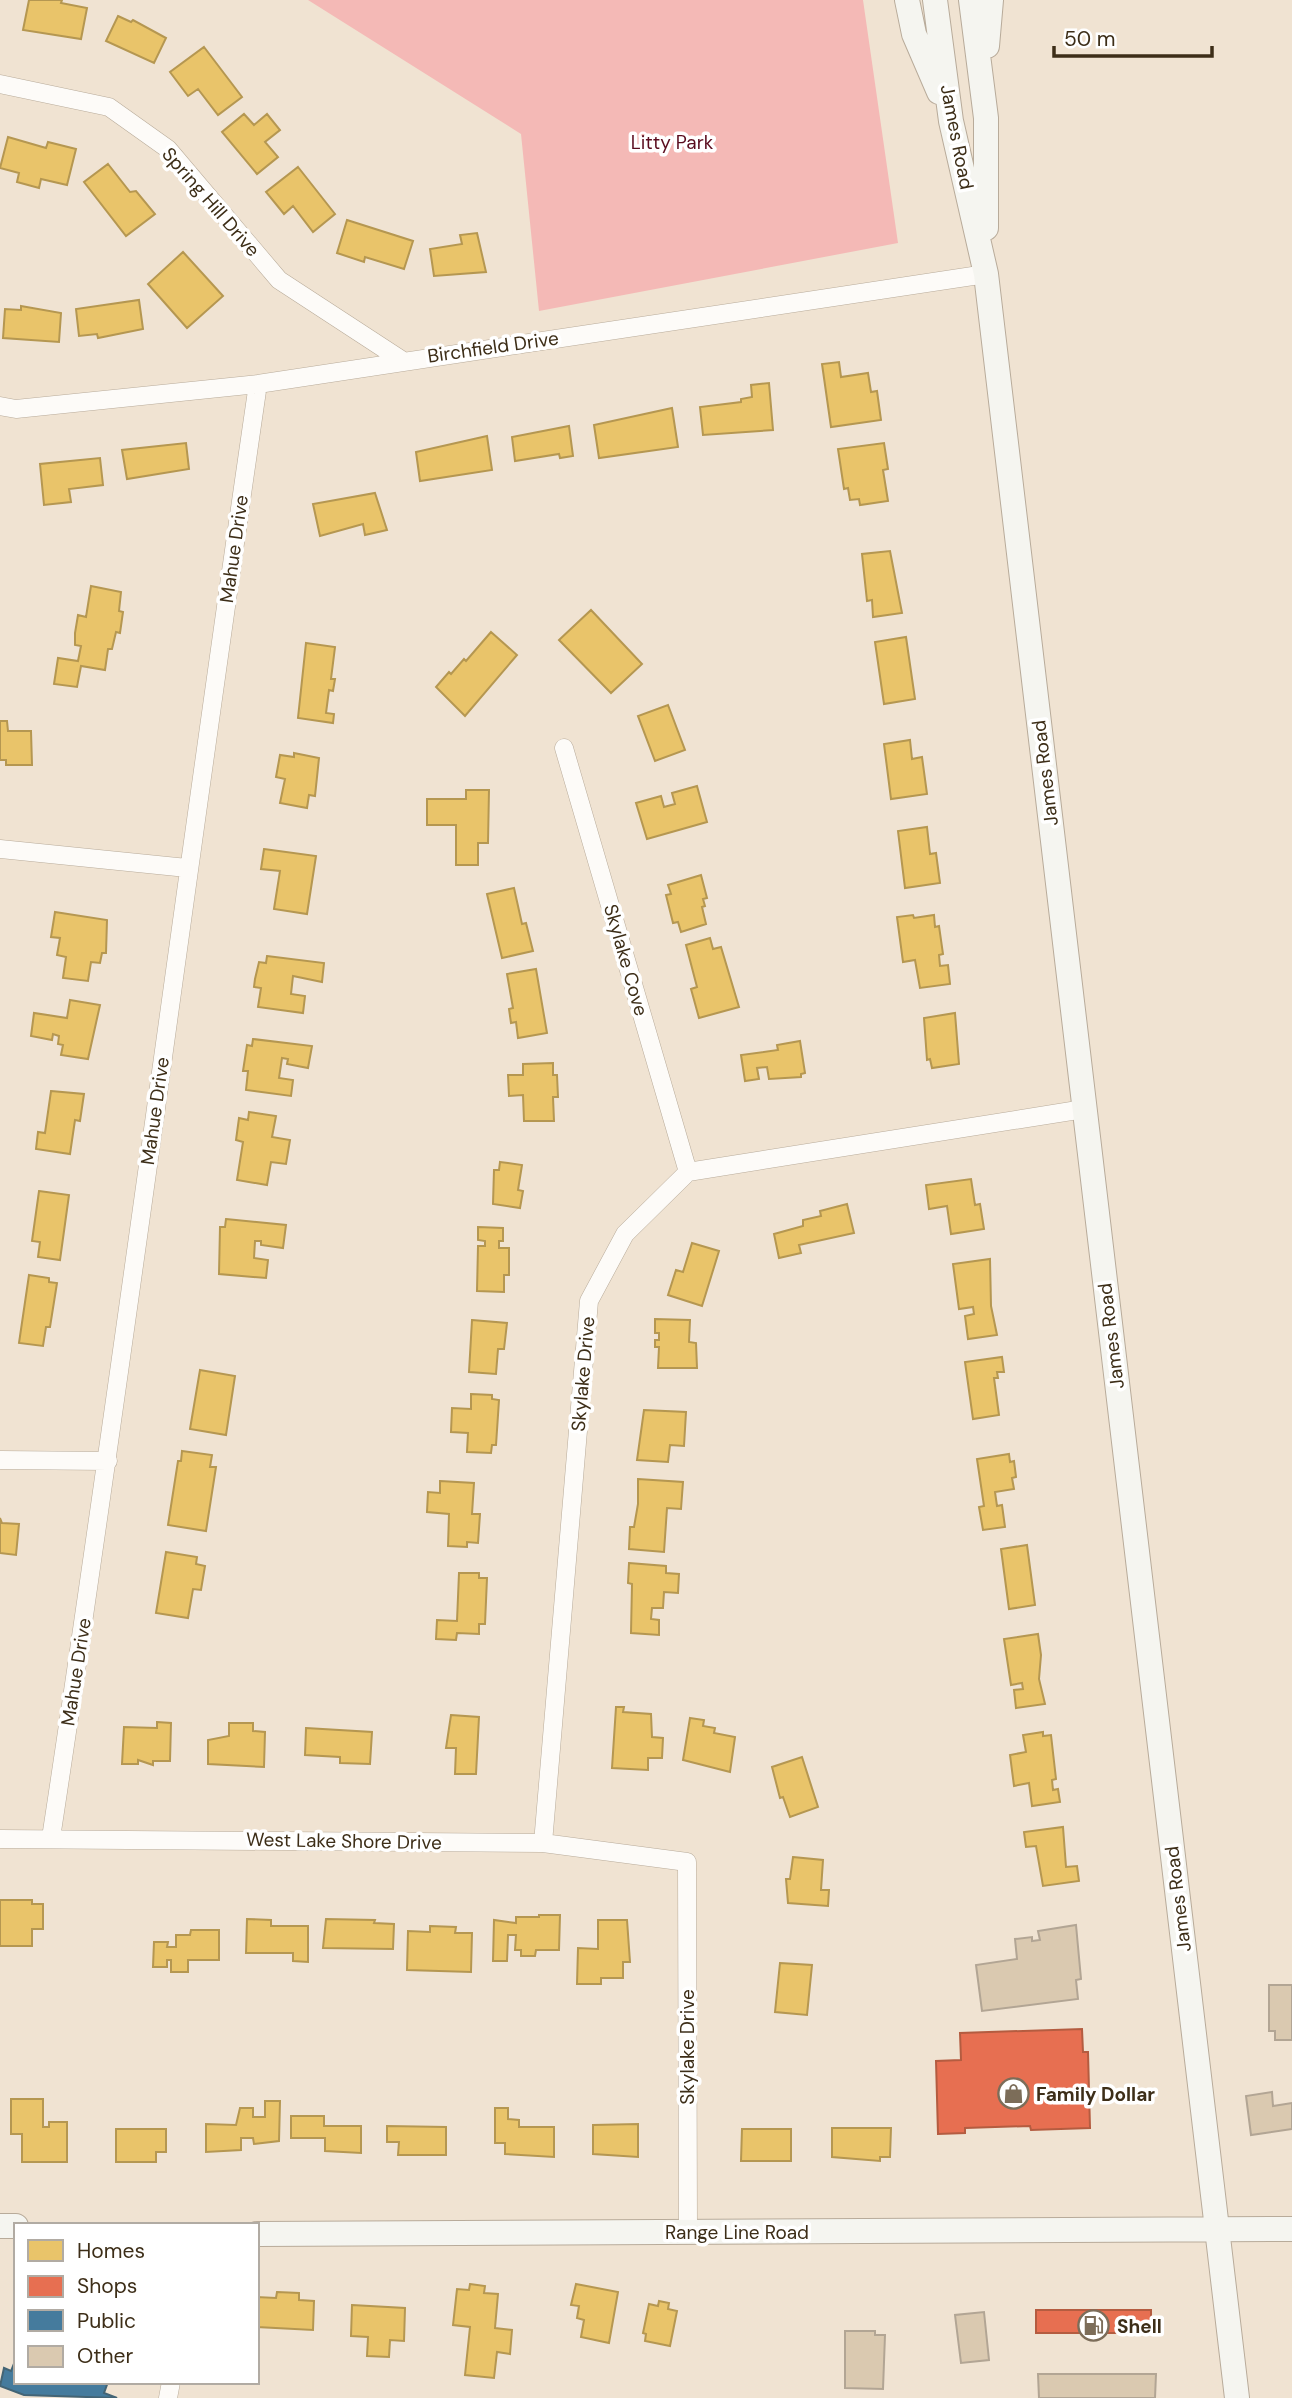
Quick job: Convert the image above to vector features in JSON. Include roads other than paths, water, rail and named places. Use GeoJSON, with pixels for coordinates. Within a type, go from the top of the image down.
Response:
{"type":"FeatureCollection","features":[{"type":"Feature","properties":{"kind":"main road"},"geometry":{"type":"LineString","coordinates":[[907,0],[914,34],[951,121]]}},
{"type":"Feature","properties":{"kind":"main road","name":"James Road"},"geometry":{"type":"LineString","coordinates":[[935,0],[951,121],[986,274]]}},
{"type":"Feature","properties":{"kind":"main road","name":"James Road"},"geometry":{"type":"LineString","coordinates":[[971,0],[984,96],[986,274],[1237,2398]]}},
{"type":"Feature","properties":{"kind":"main road"},"geometry":{"type":"LineString","coordinates":[[984,96],[991,0]]}},
{"type":"Feature","properties":{"kind":"main road","name":"Range Line Road"},"geometry":{"type":"LineString","coordinates":[[259,2234],[1292,2229]]}},
{"type":"Feature","properties":{"kind":"street","name":"Spring Hill Drive"},"geometry":{"type":"LineString","coordinates":[[0,85],[109,107],[168,149],[279,280],[403,360]]}},
{"type":"Feature","properties":{"kind":"street","name":"Birchfield Drive"},"geometry":{"type":"LineString","coordinates":[[0,406],[16,409],[258,384],[986,274]]}},
{"type":"Feature","properties":{"kind":"street","name":"Mahue Drive"},"geometry":{"type":"LineString","coordinates":[[51,1838],[108,1461],[187,868],[258,384]]}},
{"type":"Feature","properties":{"kind":"street","name":"Skylake Cove"},"geometry":{"type":"LineString","coordinates":[[564,748],[688,1172]]}},
{"type":"Feature","properties":{"kind":"street"},"geometry":{"type":"LineString","coordinates":[[0,849],[187,868]]}},
{"type":"Feature","properties":{"kind":"street"},"geometry":{"type":"LineString","coordinates":[[688,1172],[1084,1109]]}},
{"type":"Feature","properties":{"kind":"street","name":"Skylake Drive"},"geometry":{"type":"LineString","coordinates":[[543,1843],[589,1301],[625,1234],[688,1172]]}},
{"type":"Feature","properties":{"kind":"street"},"geometry":{"type":"LineString","coordinates":[[0,1460],[108,1461]]}},
{"type":"Feature","properties":{"kind":"street","name":"West Lake Shore Drive"},"geometry":{"type":"LineString","coordinates":[[0,1839],[543,1843],[687,1861]]}},
{"type":"Feature","properties":{"kind":"street","name":"Skylake Drive"},"geometry":{"type":"LineString","coordinates":[[687,1861],[688,2232]]}},
{"type":"Feature","properties":{"kind":"place","name":"Family Dollar"},"geometry":{"type":"Point","coordinates":[1013,2094]}},
{"type":"Feature","properties":{"kind":"place","name":"Shell"},"geometry":{"type":"Point","coordinates":[1094,2326]}},
{"type":"Feature","properties":{"kind":"park label","name":"Litty Park"},"geometry":{"type":"Point","coordinates":[672,142]}}]}
